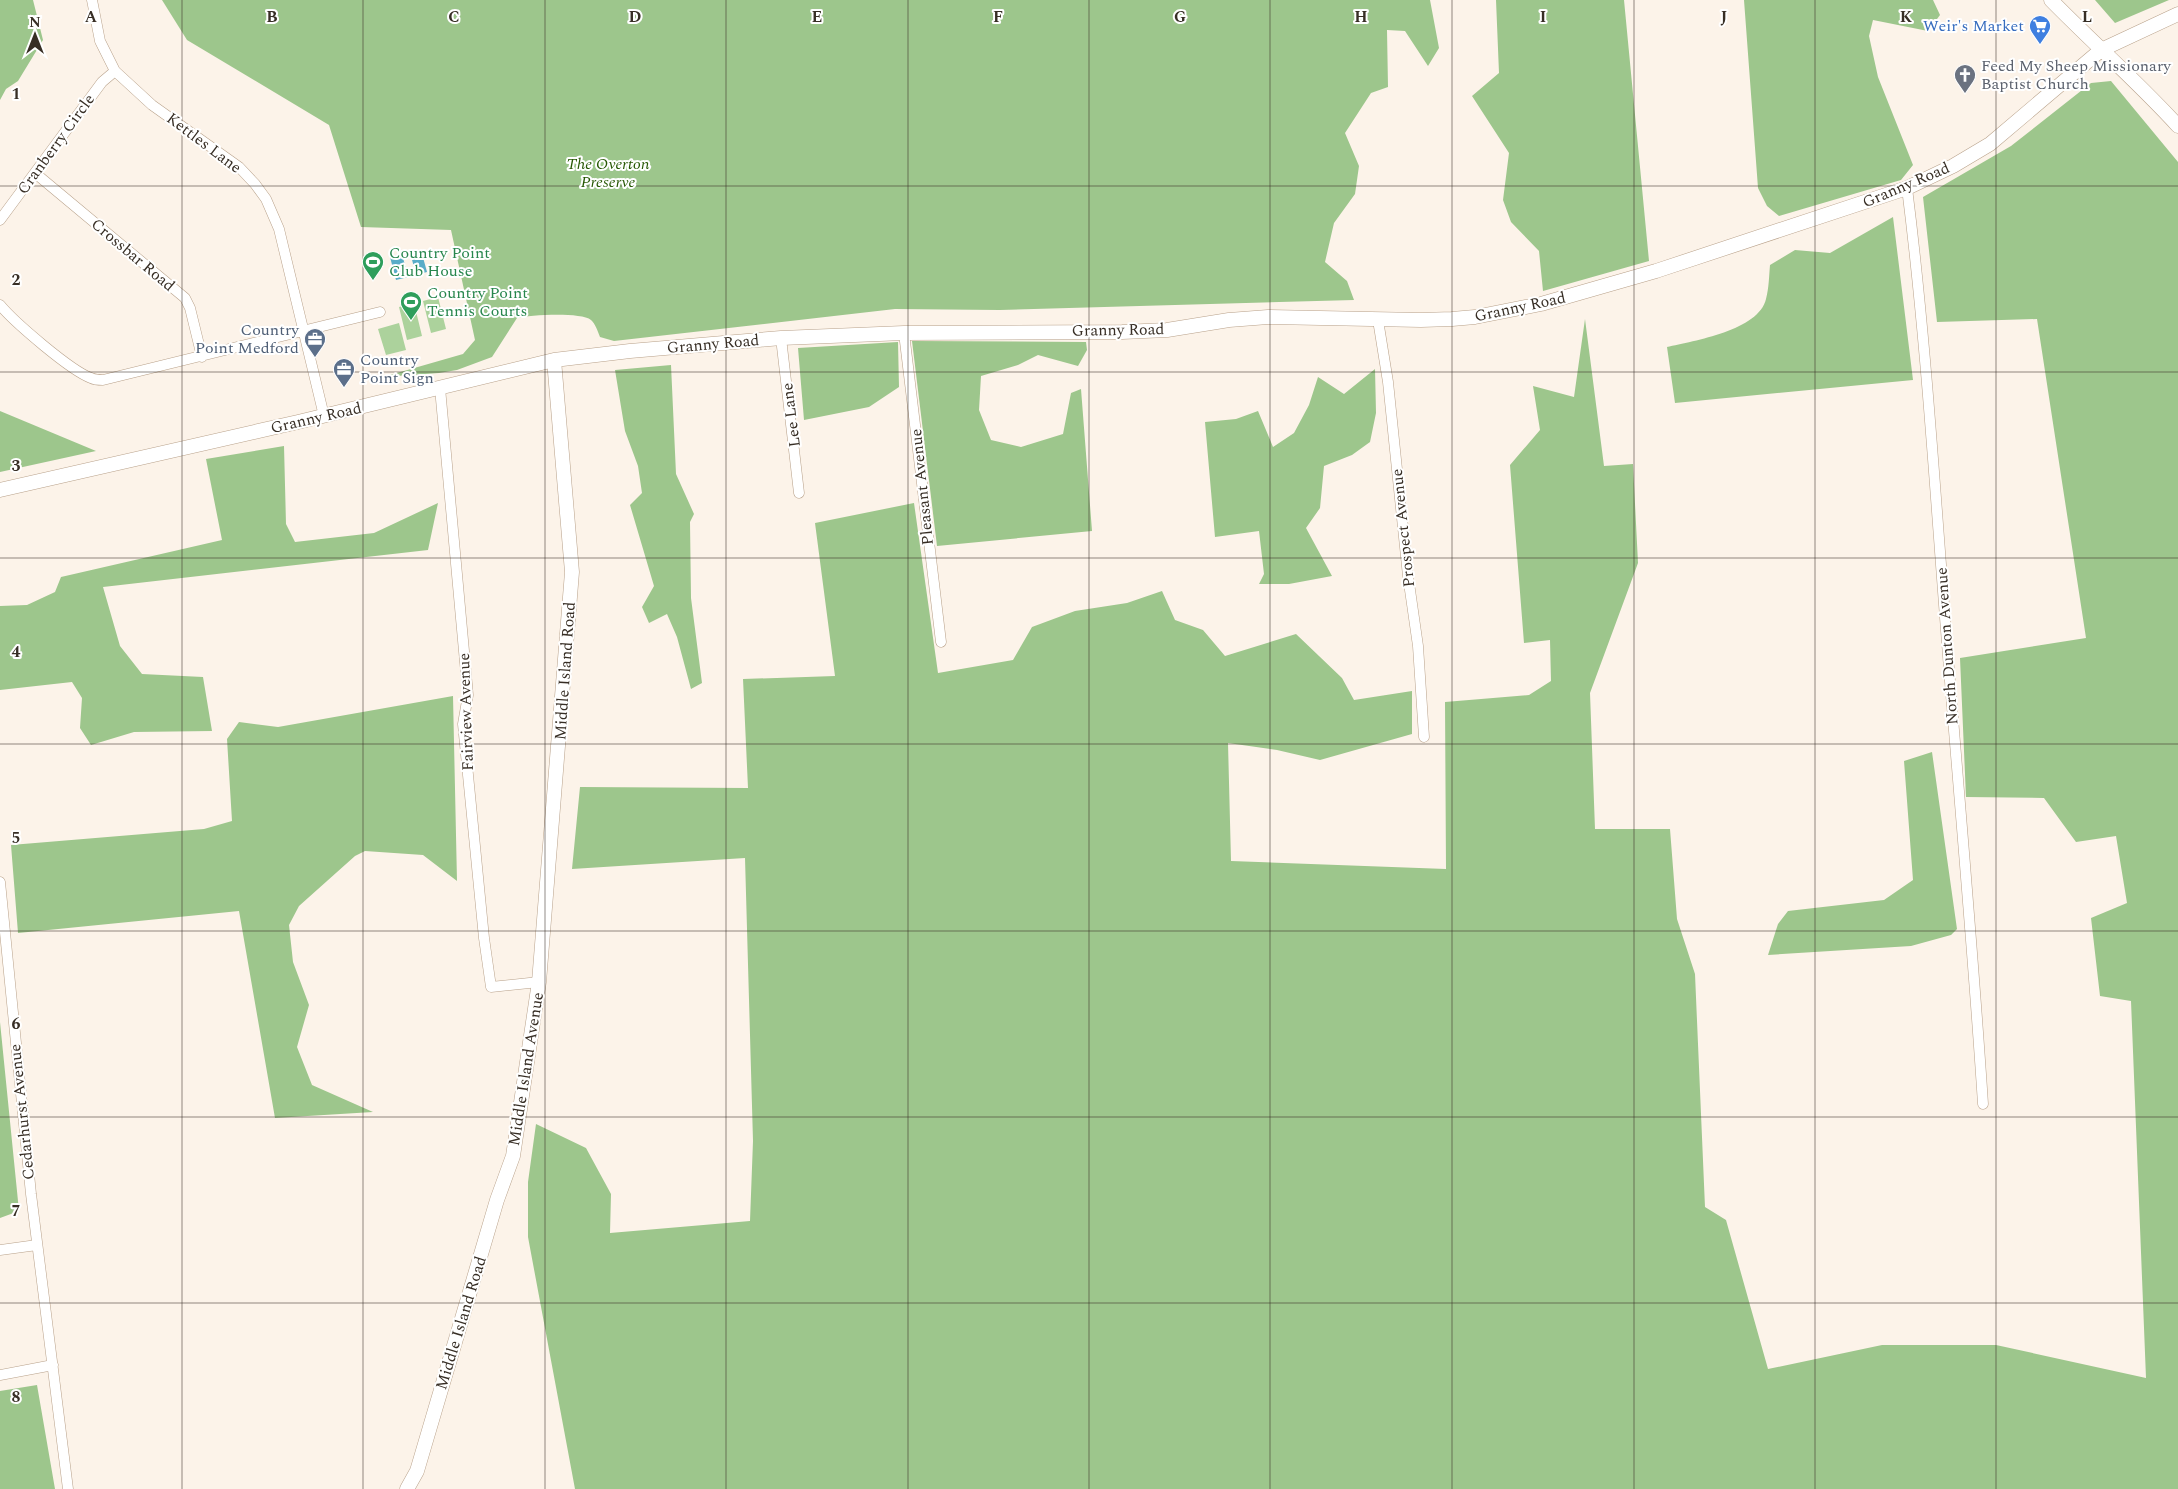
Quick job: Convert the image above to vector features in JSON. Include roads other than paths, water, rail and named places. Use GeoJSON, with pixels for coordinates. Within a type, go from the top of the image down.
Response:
{"type":"FeatureCollection","features":[{"type":"Feature","properties":{"kind":"street","name":"Kettles Lane"},"geometry":{"type":"LineString","coordinates":[[92,0],[100,41],[115,71],[152,105],[239,167],[255,184],[266,200],[278,229],[324,416]]}},
{"type":"Feature","properties":{"kind":"street"},"geometry":{"type":"LineString","coordinates":[[2051,0],[2128,74],[2178,126]]}},
{"type":"Feature","properties":{"kind":"street","name":"Granny Road"},"geometry":{"type":"LineString","coordinates":[[0,490],[324,416],[554,360],[630,351],[781,338],[904,333],[1131,332],[1167,330],[1229,320],[1268,317],[1378,320],[1475,318],[1542,304],[1656,271],[1907,188],[1953,166],[1990,144],[2101,50],[2178,14]]}},
{"type":"Feature","properties":{"kind":"street","name":"Cranberry Circle"},"geometry":{"type":"LineString","coordinates":[[0,220],[102,82],[115,71]]}},
{"type":"Feature","properties":{"kind":"street","name":"Crossbar Road"},"geometry":{"type":"LineString","coordinates":[[34,173],[185,298],[190,308],[202,357]]}},
{"type":"Feature","properties":{"kind":"street","name":"North Dunton Avenue"},"geometry":{"type":"LineString","coordinates":[[1907,188],[1926,382],[1960,813],[1974,960],[1983,1104]]}},
{"type":"Feature","properties":{"kind":"street"},"geometry":{"type":"LineString","coordinates":[[0,305],[8,315],[66,362],[91,378],[103,380],[380,312]]}},
{"type":"Feature","properties":{"kind":"street","name":"Prospect Avenue"},"geometry":{"type":"LineString","coordinates":[[1378,320],[1388,382],[1408,576],[1418,646],[1424,737]]}},
{"type":"Feature","properties":{"kind":"street","name":"Pleasant Avenue"},"geometry":{"type":"LineString","coordinates":[[904,333],[941,642]]}},
{"type":"Feature","properties":{"kind":"street","name":"Lee Lane"},"geometry":{"type":"LineString","coordinates":[[781,338],[799,492]]}},
{"type":"Feature","properties":{"kind":"street","name":"Middle Island Road"},"geometry":{"type":"LineString","coordinates":[[539,982],[572,572],[554,360]]}},
{"type":"Feature","properties":{"kind":"street","name":"Fairview Avenue"},"geometry":{"type":"LineString","coordinates":[[440,388],[468,695],[463,724],[484,938],[491,987],[539,982]]}},
{"type":"Feature","properties":{"kind":"street","name":"Cedarhurst Avenue"},"geometry":{"type":"LineString","coordinates":[[0,882],[37,1244],[68,1489]]}},
{"type":"Feature","properties":{"kind":"street","name":"Middle Island Avenue"},"geometry":{"type":"LineString","coordinates":[[513,1156],[539,982]]}},
{"type":"Feature","properties":{"kind":"street","name":"Middle Island Road"},"geometry":{"type":"LineString","coordinates":[[407,1489],[417,1471],[495,1208],[513,1156]]}},
{"type":"Feature","properties":{"kind":"street"},"geometry":{"type":"LineString","coordinates":[[0,1250],[37,1244]]}},
{"type":"Feature","properties":{"kind":"street"},"geometry":{"type":"LineString","coordinates":[[0,1375],[52,1365]]}},
{"type":"Feature","properties":{"kind":"water"},"geometry":{"type":"Polygon","coordinates":[[[421,250],[427,272],[416,275],[410,252],[421,250]]]}},
{"type":"Feature","properties":{"kind":"water"},"geometry":{"type":"Polygon","coordinates":[[[402,254],[408,277],[396,280],[390,257],[402,254]]]}},
{"type":"Feature","properties":{"kind":"place","name":"Weir's Market"},"geometry":{"type":"Point","coordinates":[2040,45]}},
{"type":"Feature","properties":{"kind":"place","name":"Feed My Sheep Missionary Baptist Church"},"geometry":{"type":"Point","coordinates":[1965,94]}},
{"type":"Feature","properties":{"kind":"place","name":"Country Point Club House"},"geometry":{"type":"Point","coordinates":[373,281]}},
{"type":"Feature","properties":{"kind":"place","name":"Country Point Tennis Courts"},"geometry":{"type":"Point","coordinates":[411,321]}},
{"type":"Feature","properties":{"kind":"place","name":"Country Point Medford"},"geometry":{"type":"Point","coordinates":[315,358]}},
{"type":"Feature","properties":{"kind":"place","name":"Country Point Sign"},"geometry":{"type":"Point","coordinates":[344,388]}},
{"type":"Feature","properties":{"kind":"park label","name":"The Overton Preserve"},"geometry":{"type":"Point","coordinates":[608,173]}}]}
